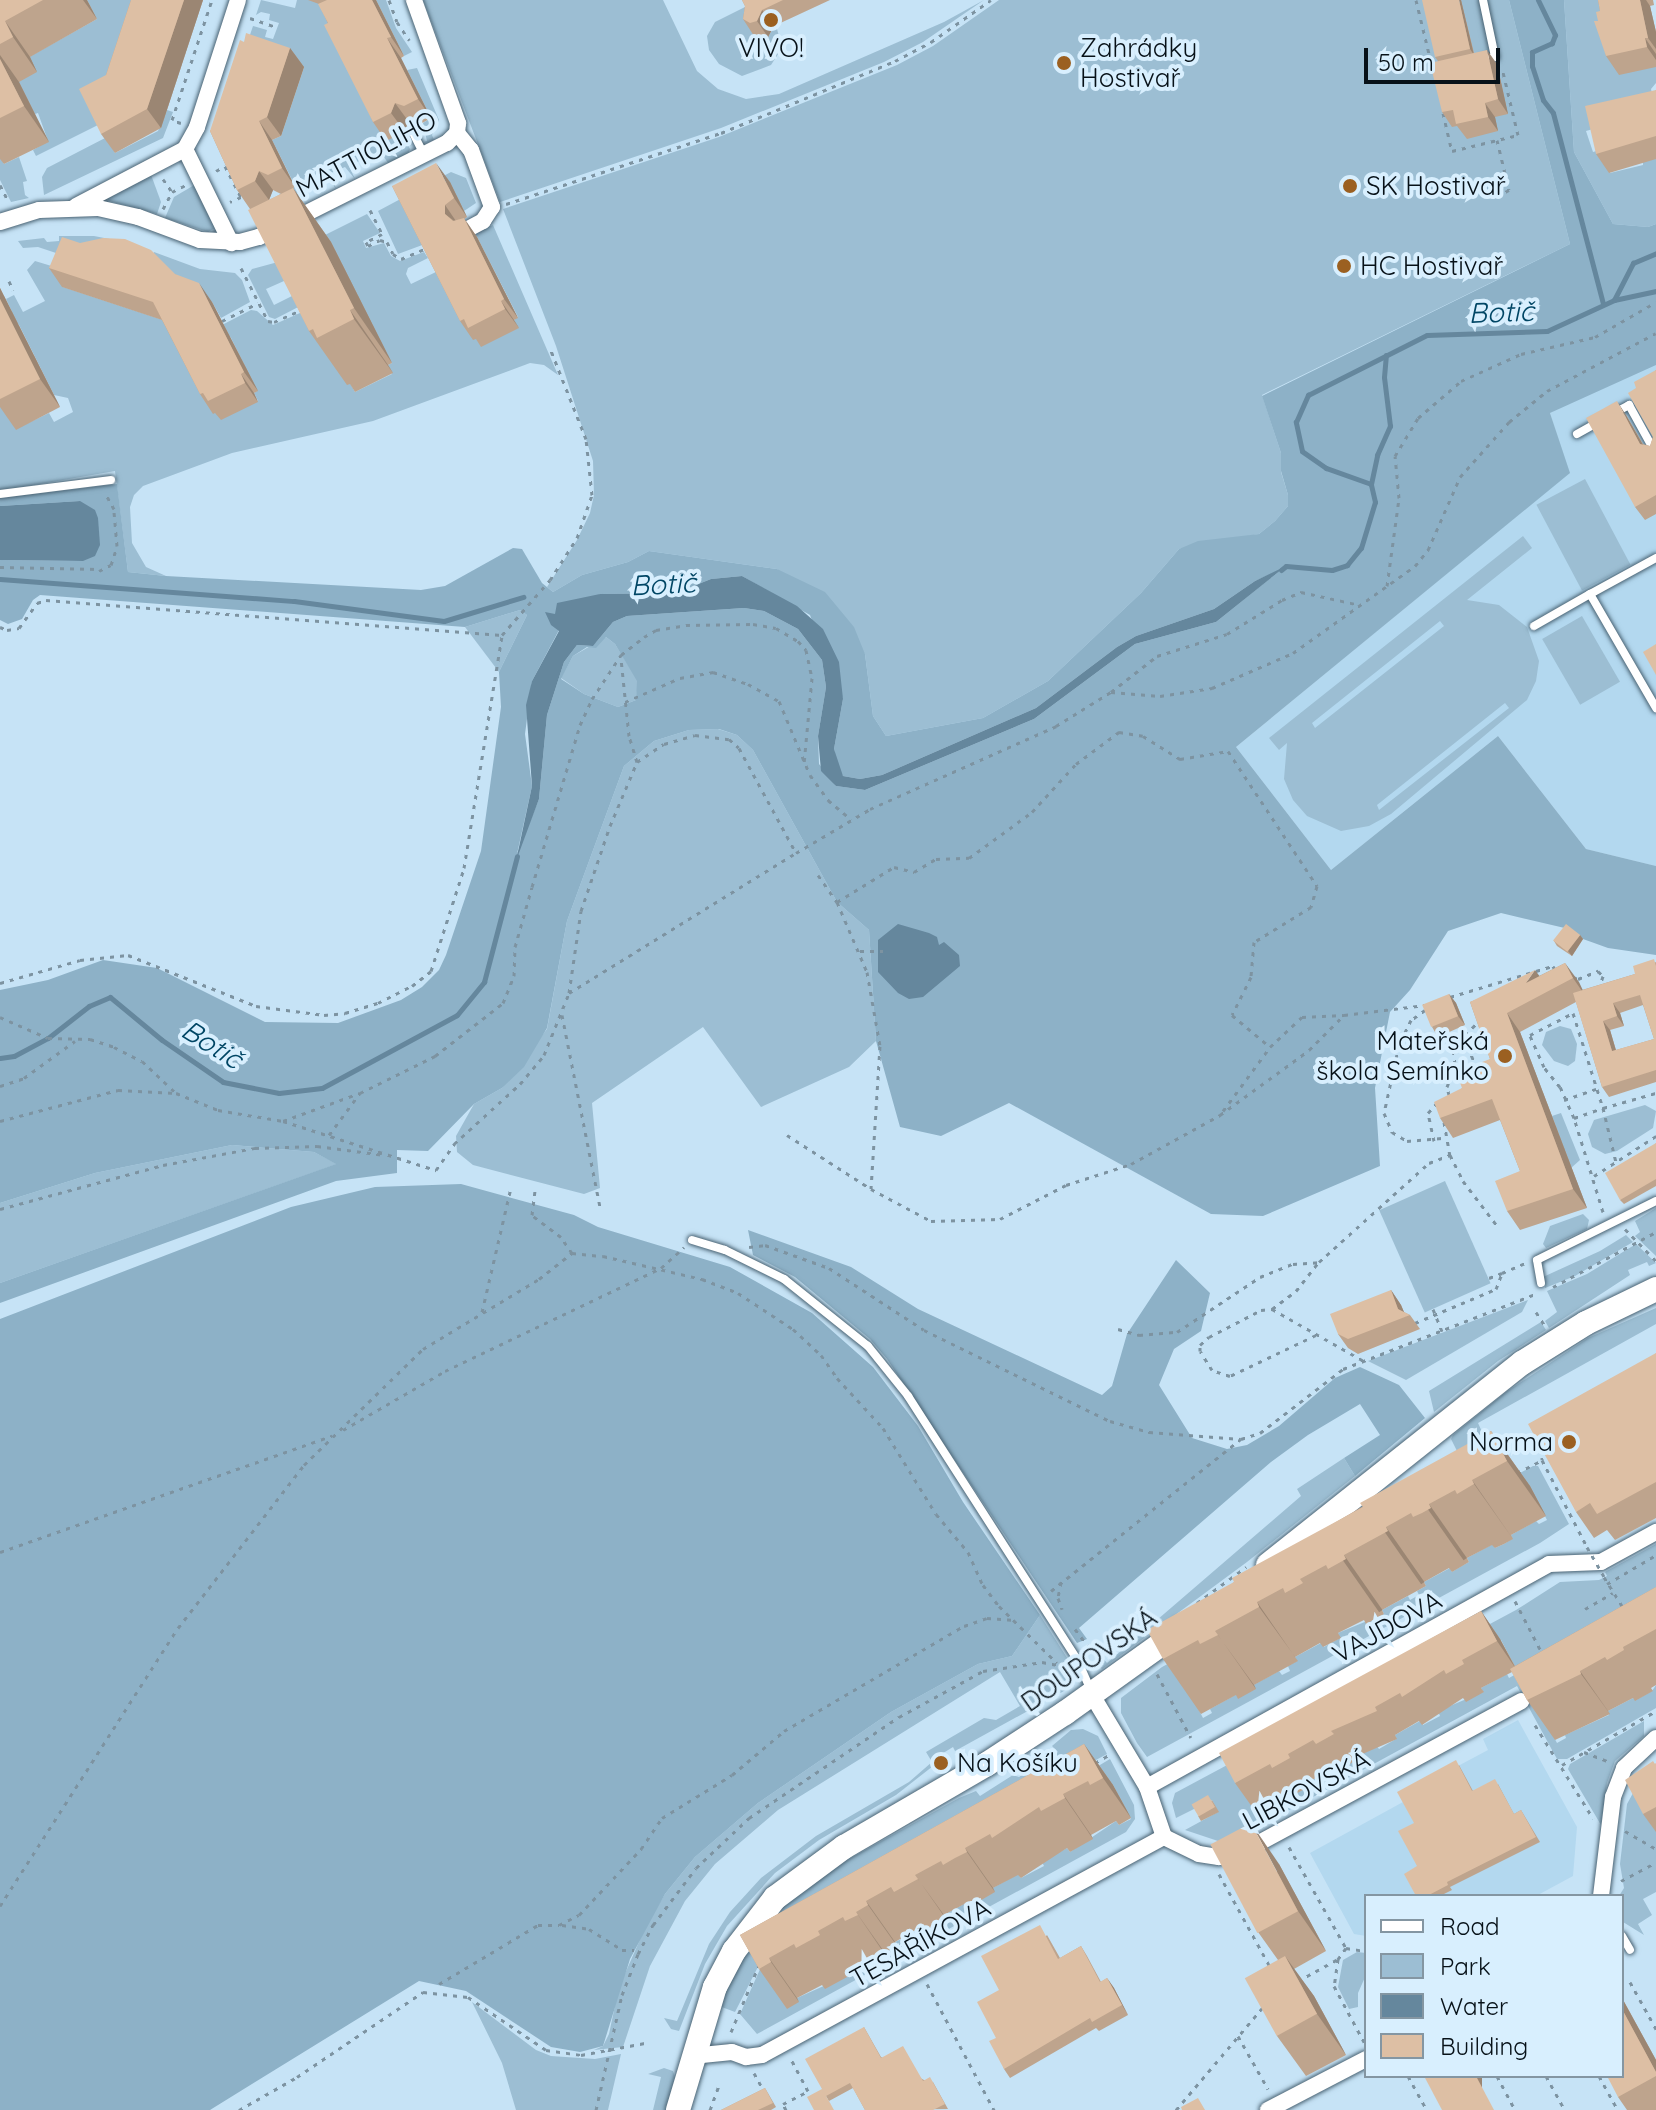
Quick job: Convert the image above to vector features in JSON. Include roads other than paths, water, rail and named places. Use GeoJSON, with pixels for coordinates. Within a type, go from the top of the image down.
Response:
{"type":"FeatureCollection","features":[{"type":"Feature","properties":{"kind":"street","name":"MATTIOLIHO"},"geometry":{"type":"LineString","coordinates":[[0,222],[21,213],[71,208],[123,213],[200,240],[231,243],[252,240],[285,216],[447,143],[457,133],[454,107],[414,0]]}},
{"type":"Feature","properties":{"kind":"street"},"geometry":{"type":"LineString","coordinates":[[231,243],[185,149],[197,127],[236,6]]}},
{"type":"Feature","properties":{"kind":"street"},"geometry":{"type":"LineString","coordinates":[[457,133],[471,150],[492,207],[483,221],[468,229]]}},
{"type":"Feature","properties":{"kind":"street","name":"MATTIOLIHO"},"geometry":{"type":"LineString","coordinates":[[71,208],[185,149]]}},
{"type":"Feature","properties":{"kind":"street"},"geometry":{"type":"LineString","coordinates":[[1246,1582],[1522,1363],[1572,1331],[1656,1289]]}},
{"type":"Feature","properties":{"kind":"street","name":"VAJDOVA"},"geometry":{"type":"LineString","coordinates":[[1147,1787],[1549,1564],[1601,1562],[1656,1532]]}},
{"type":"Feature","properties":{"kind":"street","name":"DOUPOVSKÁ"},"geometry":{"type":"LineString","coordinates":[[678,2110],[711,1997],[734,1951],[758,1916],[790,1884],[844,1847],[987,1764],[1090,1688],[1195,1620]]}},
{"type":"Feature","properties":{"kind":"street"},"geometry":{"type":"LineString","coordinates":[[1090,1688],[1147,1787],[1164,1837]]}},
{"type":"Feature","properties":{"kind":"street","name":"LIBKOVSKÁ"},"geometry":{"type":"LineString","coordinates":[[1164,1837],[1199,1854],[1219,1857],[1234,1855],[1521,1701]]}},
{"type":"Feature","properties":{"kind":"street"},"geometry":{"type":"LineString","coordinates":[[1601,1894],[1613,1797],[1624,1768],[1656,1738]]}},
{"type":"Feature","properties":{"kind":"street","name":"TESAŘÍKOVA"},"geometry":{"type":"LineString","coordinates":[[692,2056],[732,2052],[752,2058],[783,2044],[1164,1837]]}},
{"type":"Feature","properties":{"kind":"street"},"geometry":{"type":"LineString","coordinates":[[1268,2110],[1364,2060]]}},
{"type":"Feature","properties":{"kind":"lane"},"geometry":{"type":"LineString","coordinates":[[1436,71],[1495,57],[1483,0]]}},
{"type":"Feature","properties":{"kind":"lane"},"geometry":{"type":"LineString","coordinates":[[411,129],[424,155]]}},
{"type":"Feature","properties":{"kind":"lane"},"geometry":{"type":"LineString","coordinates":[[1577,434],[1629,405],[1656,454]]}},
{"type":"Feature","properties":{"kind":"lane"},"geometry":{"type":"LineString","coordinates":[[0,494],[111,480]]}},
{"type":"Feature","properties":{"kind":"lane"},"geometry":{"type":"LineString","coordinates":[[1534,626],[1656,558]]}},
{"type":"Feature","properties":{"kind":"lane"},"geometry":{"type":"LineString","coordinates":[[1590,594],[1656,708]]}},
{"type":"Feature","properties":{"kind":"lane"},"geometry":{"type":"LineString","coordinates":[[1541,1283],[1537,1260],[1656,1201]]}},
{"type":"Feature","properties":{"kind":"lane"},"geometry":{"type":"LineString","coordinates":[[692,1240],[725,1250],[784,1279],[868,1346],[908,1396],[1077,1659],[1090,1688]]}},
{"type":"Feature","properties":{"kind":"lane"},"geometry":{"type":"LineString","coordinates":[[1624,1940],[1630,1950]]}},
{"type":"Feature","properties":{"kind":"water"},"geometry":{"type":"Polygon","coordinates":[[[80,501],[95,510],[98,518],[100,545],[95,556],[83,561],[0,560],[0,506],[80,501]]]}},
{"type":"Feature","properties":{"kind":"water"},"geometry":{"type":"Polygon","coordinates":[[[1286,566],[1216,622],[1135,644],[1034,719],[865,790],[836,786],[821,771],[818,736],[826,687],[822,660],[798,629],[764,611],[744,608],[627,616],[613,622],[593,646],[577,645],[564,662],[547,715],[539,799],[516,861],[532,786],[526,705],[532,681],[559,631],[551,625],[545,612],[555,614],[557,603],[600,594],[676,593],[711,579],[742,576],[797,606],[823,629],[839,662],[843,699],[834,749],[843,776],[860,779],[882,775],[1036,708],[1136,636],[1214,609],[1255,581],[1286,566]]]}},
{"type":"Feature","properties":{"kind":"water"},"geometry":{"type":"Polygon","coordinates":[[[898,924],[937,937],[939,945],[944,942],[959,955],[960,966],[923,997],[909,999],[898,993],[878,972],[878,940],[898,924]]]}},
{"type":"Feature","properties":{"kind":"waterway"},"geometry":{"type":"LineString","coordinates":[[1538,0],[1555,35],[1552,43],[1532,52],[1532,66],[1543,100],[1553,113],[1603,304]]}},
{"type":"Feature","properties":{"kind":"waterway","name":"Botič"},"geometry":{"type":"LineString","coordinates":[[1614,300],[1633,263],[1656,253]]}},
{"type":"Feature","properties":{"kind":"waterway","name":"Botič"},"geometry":{"type":"LineString","coordinates":[[1281,570],[1286,566],[1332,570],[1347,565],[1361,548],[1375,502],[1371,484],[1326,468],[1302,451],[1296,422],[1308,395],[1427,335],[1547,331],[1614,300],[1656,291]]}},
{"type":"Feature","properties":{"kind":"waterway","name":"Botič"},"geometry":{"type":"LineString","coordinates":[[1371,484],[1377,455],[1390,426],[1384,377],[1386,355]]}},
{"type":"Feature","properties":{"kind":"waterway"},"geometry":{"type":"LineString","coordinates":[[0,579],[294,601],[444,621],[523,597]]}},
{"type":"Feature","properties":{"kind":"waterway","name":"Botič"},"geometry":{"type":"LineString","coordinates":[[0,1058],[14,1056],[48,1038],[89,1006],[110,997],[162,1040],[223,1082],[279,1093],[322,1088],[457,1015],[484,982],[517,856]]}},
{"type":"Feature","properties":{"kind":"place","name":"VIVO!"},"geometry":{"type":"Point","coordinates":[771,20]}},
{"type":"Feature","properties":{"kind":"place","name":"Zahrádky Hostivař"},"geometry":{"type":"Point","coordinates":[1064,63]}},
{"type":"Feature","properties":{"kind":"place","name":"SK Hostivař"},"geometry":{"type":"Point","coordinates":[1350,186]}},
{"type":"Feature","properties":{"kind":"place","name":"HC Hostivař"},"geometry":{"type":"Point","coordinates":[1344,266]}},
{"type":"Feature","properties":{"kind":"place","name":"Mateřská škola Semínko"},"geometry":{"type":"Point","coordinates":[1505,1056]}},
{"type":"Feature","properties":{"kind":"place","name":"Norma"},"geometry":{"type":"Point","coordinates":[1569,1442]}},
{"type":"Feature","properties":{"kind":"place","name":"Na Košíku"},"geometry":{"type":"Point","coordinates":[941,1763]}}]}
